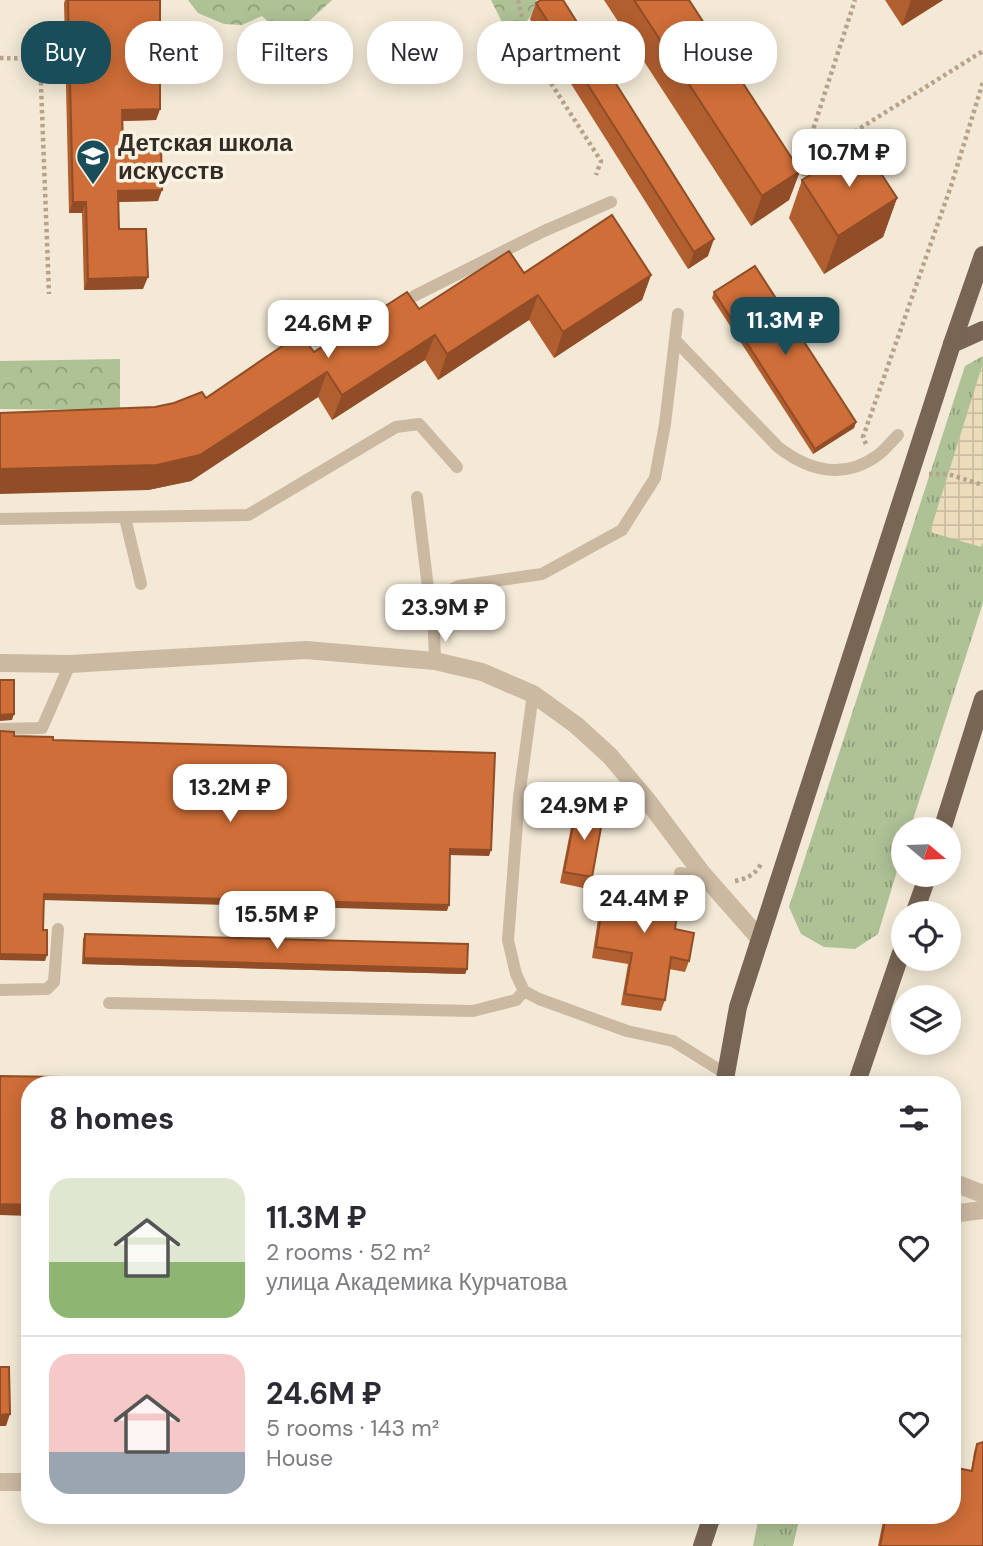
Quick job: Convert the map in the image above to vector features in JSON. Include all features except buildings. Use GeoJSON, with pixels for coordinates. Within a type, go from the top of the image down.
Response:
{"type":"FeatureCollection","features":[{"type":"Feature","properties":{"kind":"main road"},"geometry":{"type":"LineString","coordinates":[[726,1076],[738,1007],[983,255]]}},
{"type":"Feature","properties":{"kind":"main road"},"geometry":{"type":"LineString","coordinates":[[952,344],[983,330]]}},
{"type":"Feature","properties":{"kind":"main road"},"geometry":{"type":"LineString","coordinates":[[946,817],[983,699]]}},
{"type":"Feature","properties":{"kind":"main road"},"geometry":{"type":"LineString","coordinates":[[859,1076],[895,971]]}},
{"type":"Feature","properties":{"kind":"main road"},"geometry":{"type":"LineString","coordinates":[[700,1524],[701,1546]]}},
{"type":"Feature","properties":{"kind":"main road"},"geometry":{"type":"LineString","coordinates":[[701,1546],[709,1524]]}},
{"type":"Feature","properties":{"kind":"street"},"geometry":{"type":"LineString","coordinates":[[0,663],[70,664],[306,650],[435,661],[482,672],[533,694],[576,725],[610,756],[701,872],[760,939]]}},
{"type":"Feature","properties":{"kind":"street"},"geometry":{"type":"LineString","coordinates":[[961,1185],[983,1194]]}},
{"type":"Feature","properties":{"kind":"street"},"geometry":{"type":"LineString","coordinates":[[961,1213],[983,1210]]}},
{"type":"Feature","properties":{"kind":"street"},"geometry":{"type":"LineString","coordinates":[[0,1482],[21,1482]]}},
{"type":"Feature","properties":{"kind":"lane"},"geometry":{"type":"LineString","coordinates":[[414,296],[544,231],[611,202]]}},
{"type":"Feature","properties":{"kind":"lane"},"geometry":{"type":"LineString","coordinates":[[434,632],[442,594],[459,586],[542,574],[622,530],[655,478],[678,314]]}},
{"type":"Feature","properties":{"kind":"lane"},"geometry":{"type":"LineString","coordinates":[[675,340],[778,447],[796,461],[820,469],[844,471],[878,456],[898,435]]}},
{"type":"Feature","properties":{"kind":"lane"},"geometry":{"type":"LineString","coordinates":[[0,519],[248,515],[396,427],[419,424],[457,467]]}},
{"type":"Feature","properties":{"kind":"lane"},"geometry":{"type":"LineString","coordinates":[[417,497],[434,632],[435,661]]}},
{"type":"Feature","properties":{"kind":"lane"},"geometry":{"type":"LineString","coordinates":[[125,517],[141,584]]}},
{"type":"Feature","properties":{"kind":"lane"},"geometry":{"type":"LineString","coordinates":[[0,729],[42,727],[70,664]]}},
{"type":"Feature","properties":{"kind":"lane"},"geometry":{"type":"LineString","coordinates":[[533,694],[519,797],[508,940],[516,974],[524,991],[627,1031],[673,1041],[717,1076]]}},
{"type":"Feature","properties":{"kind":"lane"},"geometry":{"type":"LineString","coordinates":[[680,873],[692,875],[701,872]]}},
{"type":"Feature","properties":{"kind":"lane"},"geometry":{"type":"LineString","coordinates":[[0,990],[47,989],[54,982],[58,929]]}},
{"type":"Feature","properties":{"kind":"lane"},"geometry":{"type":"LineString","coordinates":[[109,1003],[473,1011],[516,1000],[524,991]]}},
{"type":"Feature","properties":{"kind":"path"},"geometry":{"type":"LineString","coordinates":[[518,0],[529,50],[601,161],[596,176]]}},
{"type":"Feature","properties":{"kind":"path"},"geometry":{"type":"LineString","coordinates":[[801,190],[810,142],[855,0]]}},
{"type":"Feature","properties":{"kind":"path"},"geometry":{"type":"LineString","coordinates":[[810,142],[835,144],[983,51]]}},
{"type":"Feature","properties":{"kind":"path"},"geometry":{"type":"LineString","coordinates":[[0,58],[40,59],[49,293]]}},
{"type":"Feature","properties":{"kind":"path"},"geometry":{"type":"LineString","coordinates":[[878,456],[867,448],[863,437],[951,186],[983,82]]}},
{"type":"Feature","properties":{"kind":"path"},"geometry":{"type":"LineString","coordinates":[[914,468],[928,474],[948,474],[983,485]]}},
{"type":"Feature","properties":{"kind":"path"},"geometry":{"type":"LineString","coordinates":[[726,879],[733,882],[745,879],[758,871],[766,855]]}},
{"type":"Feature","properties":{"kind":"green space"},"geometry":{"type":"Polygon","coordinates":[[[188,0],[332,0],[309,21],[267,21],[262,16],[251,21],[237,21],[237,25],[224,24],[223,21],[198,13],[188,0]]]}},
{"type":"Feature","properties":{"kind":"green space"},"geometry":{"type":"Polygon","coordinates":[[[491,0],[537,0],[527,21],[502,21],[491,0]]]}},
{"type":"Feature","properties":{"kind":"green space"},"geometry":{"type":"Polygon","coordinates":[[[983,356],[983,603],[914,817],[891,817],[892,887],[878,934],[855,949],[824,947],[801,934],[789,907],[965,366],[983,356]]]}},
{"type":"Feature","properties":{"kind":"green space"},"geometry":{"type":"Polygon","coordinates":[[[120,359],[120,410],[0,409],[0,361],[120,359]]]}},
{"type":"Feature","properties":{"kind":"green space"},"geometry":{"type":"Polygon","coordinates":[[[757,1524],[798,1524],[793,1546],[753,1546],[757,1524]]]}},
{"type":"Feature","properties":{"kind":"shaded area"},"geometry":{"type":"Polygon","coordinates":[[[982,366],[983,542],[981,547],[930,532],[982,366]]]}},
{"type":"Feature","properties":{"kind":"place","name":"Детская школа искусств"},"geometry":{"type":"Point","coordinates":[93,186]}}]}
